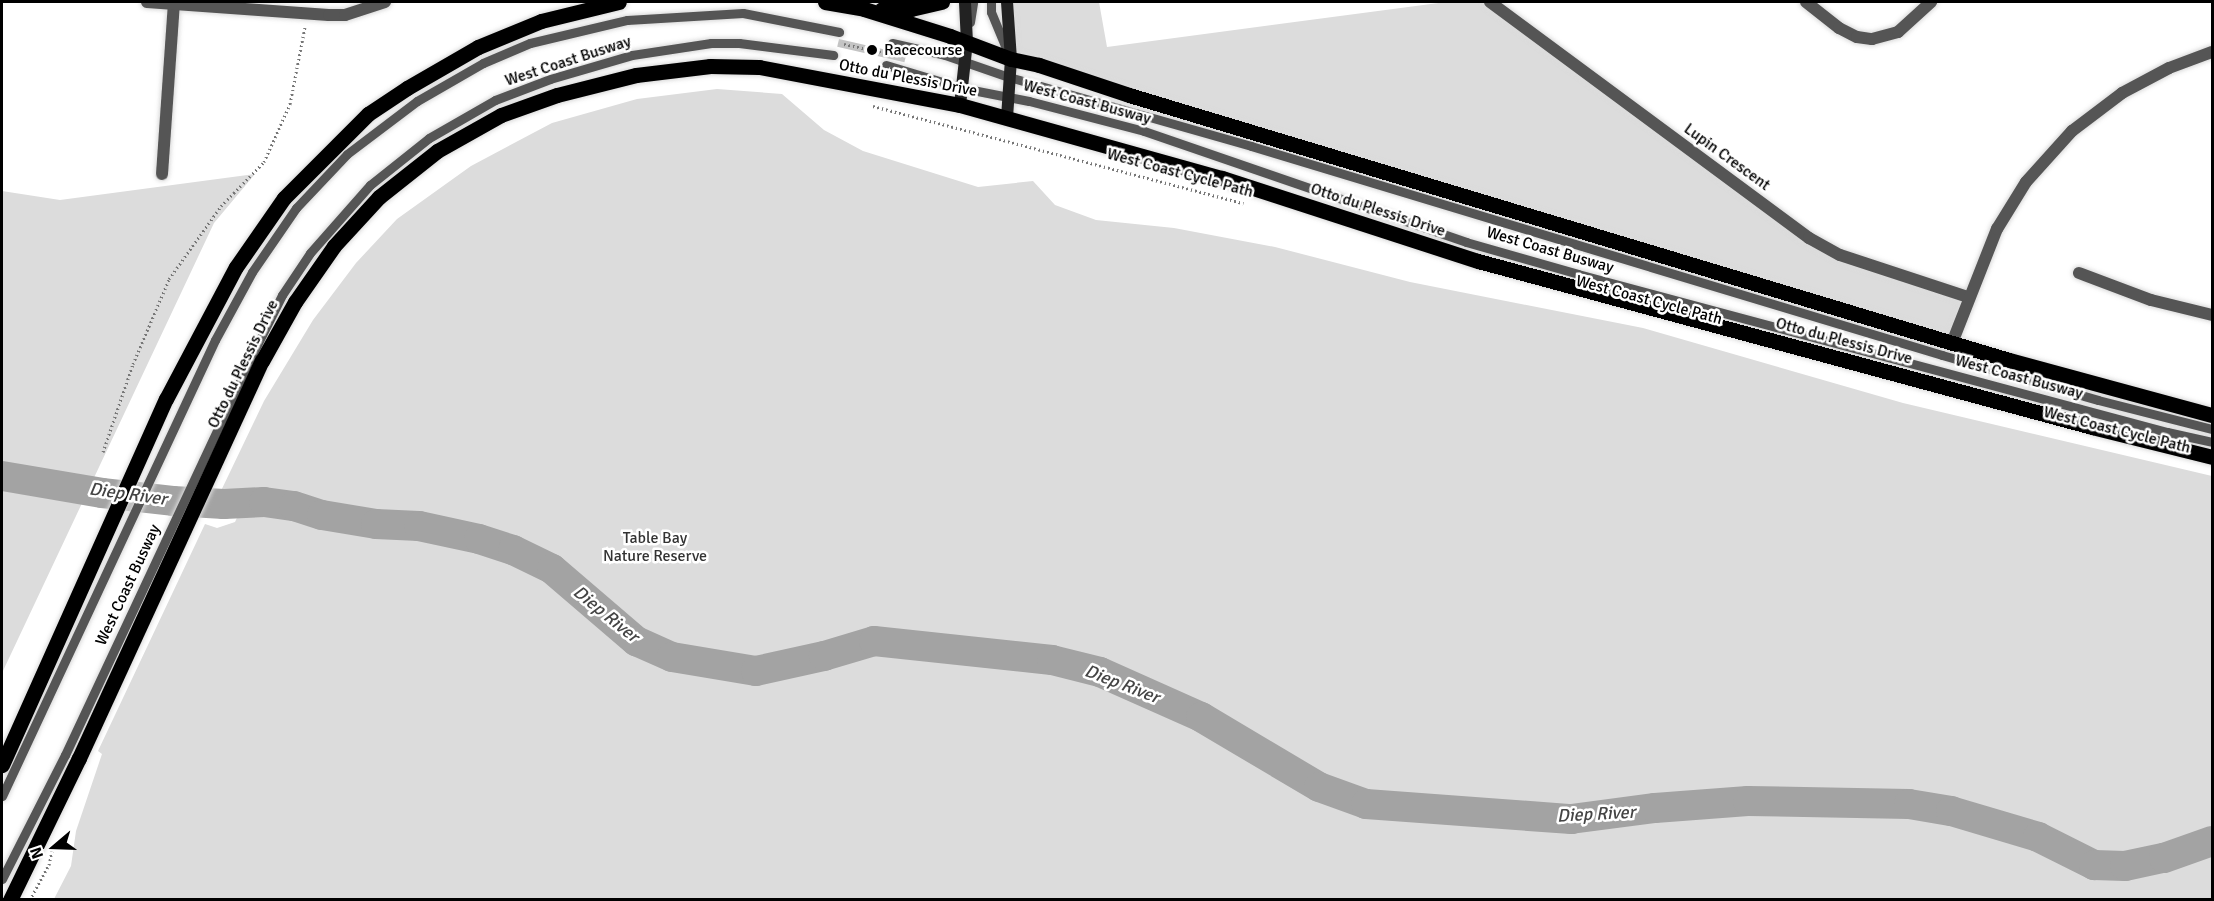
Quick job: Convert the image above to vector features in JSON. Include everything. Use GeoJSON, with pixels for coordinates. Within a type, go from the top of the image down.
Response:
{"type":"FeatureCollection","features":[{"type":"Feature","properties":{"kind":"main road"},"geometry":{"type":"LineString","coordinates":[[2,765],[20,742],[166,399],[236,267],[284,198],[368,114],[407,87],[478,47],[541,21],[619,2]]}},
{"type":"Feature","properties":{"kind":"main road","name":"Otto du Plessis Drive"},"geometry":{"type":"LineString","coordinates":[[825,2],[864,9],[968,42],[1011,59],[1039,65],[1129,95],[1952,343],[2103,387],[2212,415]]}},
{"type":"Feature","properties":{"kind":"main road"},"geometry":{"type":"LineString","coordinates":[[864,9],[898,10],[942,2]]}},
{"type":"Feature","properties":{"kind":"main road"},"geometry":{"type":"LineString","coordinates":[[960,105],[968,42],[965,2]]}},
{"type":"Feature","properties":{"kind":"main road"},"geometry":{"type":"LineString","coordinates":[[1007,2],[1011,59],[1007,118]]}},
{"type":"Feature","properties":{"kind":"main road","name":"Otto du Plessis Drive"},"geometry":{"type":"LineString","coordinates":[[10,900],[72,757],[236,403],[295,302],[334,246],[380,197],[437,151],[501,115],[557,95],[636,75],[710,66],[759,67],[960,105],[1222,178],[1478,261],[2080,424],[2212,457]]}},
{"type":"Feature","properties":{"kind":"street"},"geometry":{"type":"LineString","coordinates":[[147,2],[329,15],[345,15],[385,2]]}},
{"type":"Feature","properties":{"kind":"street","name":"Lupin Crescent"},"geometry":{"type":"LineString","coordinates":[[1490,2],[1809,238],[1840,255],[1968,297]]}},
{"type":"Feature","properties":{"kind":"street"},"geometry":{"type":"LineString","coordinates":[[1806,2],[1839,27],[1857,37],[1872,39],[1898,32],[1931,2]]}},
{"type":"Feature","properties":{"kind":"street"},"geometry":{"type":"LineString","coordinates":[[162,174],[174,4]]}},
{"type":"Feature","properties":{"kind":"street"},"geometry":{"type":"LineString","coordinates":[[1952,343],[1968,297],[1997,229],[2026,182],[2072,131],[2122,93],[2169,68],[2212,52]]}},
{"type":"Feature","properties":{"kind":"street"},"geometry":{"type":"LineString","coordinates":[[2079,273],[2151,300],[2212,315]]}},
{"type":"Feature","properties":{"kind":"lane"},"geometry":{"type":"LineString","coordinates":[[968,42],[973,2]]}},
{"type":"Feature","properties":{"kind":"lane"},"geometry":{"type":"LineString","coordinates":[[991,2],[992,12],[1011,59]]}},
{"type":"Feature","properties":{"kind":"lane","name":"West Coast Busway"},"geometry":{"type":"LineString","coordinates":[[2,796],[20,742],[215,340],[252,272],[296,208],[347,154],[417,101],[483,63],[530,44],[627,20],[743,13],[840,32]]}},
{"type":"Feature","properties":{"kind":"lane","name":"West Coast Busway"},"geometry":{"type":"LineString","coordinates":[[236,403],[282,295],[310,253],[370,185],[429,138],[495,100],[632,55],[682,46],[729,43],[833,55]]}},
{"type":"Feature","properties":{"kind":"lane","name":"West Coast Busway"},"geometry":{"type":"LineString","coordinates":[[892,43],[964,61],[1009,77],[1251,146],[1942,355],[2098,400],[2212,429]]}},
{"type":"Feature","properties":{"kind":"lane","name":"West Coast Busway"},"geometry":{"type":"LineString","coordinates":[[886,65],[962,88],[1007,96],[1144,131],[1488,249],[2167,432],[2212,442]]}},
{"type":"Feature","properties":{"kind":"lane"},"geometry":{"type":"LineString","coordinates":[[2,879],[72,757]]}},
{"type":"Feature","properties":{"kind":"path"},"geometry":{"type":"LineString","coordinates":[[104,452],[133,364],[169,279],[221,206],[264,162],[290,104],[306,22]]}},
{"type":"Feature","properties":{"kind":"path","name":"West Coast Cycle Path"},"geometry":{"type":"LineString","coordinates":[[871,105],[1250,205]]}},
{"type":"Feature","properties":{"kind":"green space"},"geometry":{"type":"Polygon","coordinates":[[[1007,2],[1099,2],[1107,47],[1446,2],[1490,2],[1809,238],[1968,297],[1952,343],[1011,59],[1007,2]]]}},
{"type":"Feature","properties":{"kind":"green space","name":"Table Bay Nature Reserve"},"geometry":{"type":"Polygon","coordinates":[[[717,89],[782,94],[824,130],[863,151],[978,187],[1033,181],[1055,205],[1096,220],[1174,228],[1275,247],[1410,282],[1643,328],[1903,403],[2212,476],[2212,899],[54,899],[71,866],[76,831],[102,754],[98,751],[205,524],[217,528],[235,522],[248,494],[219,495],[264,401],[313,320],[356,263],[397,219],[471,166],[552,123],[637,99],[717,89]]]}},
{"type":"Feature","properties":{"kind":"green space"},"geometry":{"type":"Polygon","coordinates":[[[255,174],[214,223],[2,673],[2,191],[60,200],[255,174]]]}},
{"type":"Feature","properties":{"kind":"building","name":"Racecourse"},"geometry":{"type":"Polygon","coordinates":[[[839,39],[906,55],[904,62],[837,47],[839,39]]]}},
{"type":"Feature","properties":{"kind":"waterway","name":"Diep River"},"geometry":{"type":"LineString","coordinates":[[2,476],[102,493],[173,501],[224,504],[264,502],[294,506],[322,515],[376,524],[419,526],[479,539],[513,550],[552,569],[636,641],[672,657],[756,671],[824,656],[874,641],[1052,660],[1100,672],[1201,717],[1319,787],[1366,804],[1571,819],[1655,808],[1748,801],[1909,804],[1951,811],[2038,837],[2094,865],[2125,866],[2164,858],[2212,841]]}},
{"type":"Feature","properties":{"kind":"place","name":"Racecourse"},"geometry":{"type":"Point","coordinates":[872,50]}}]}
